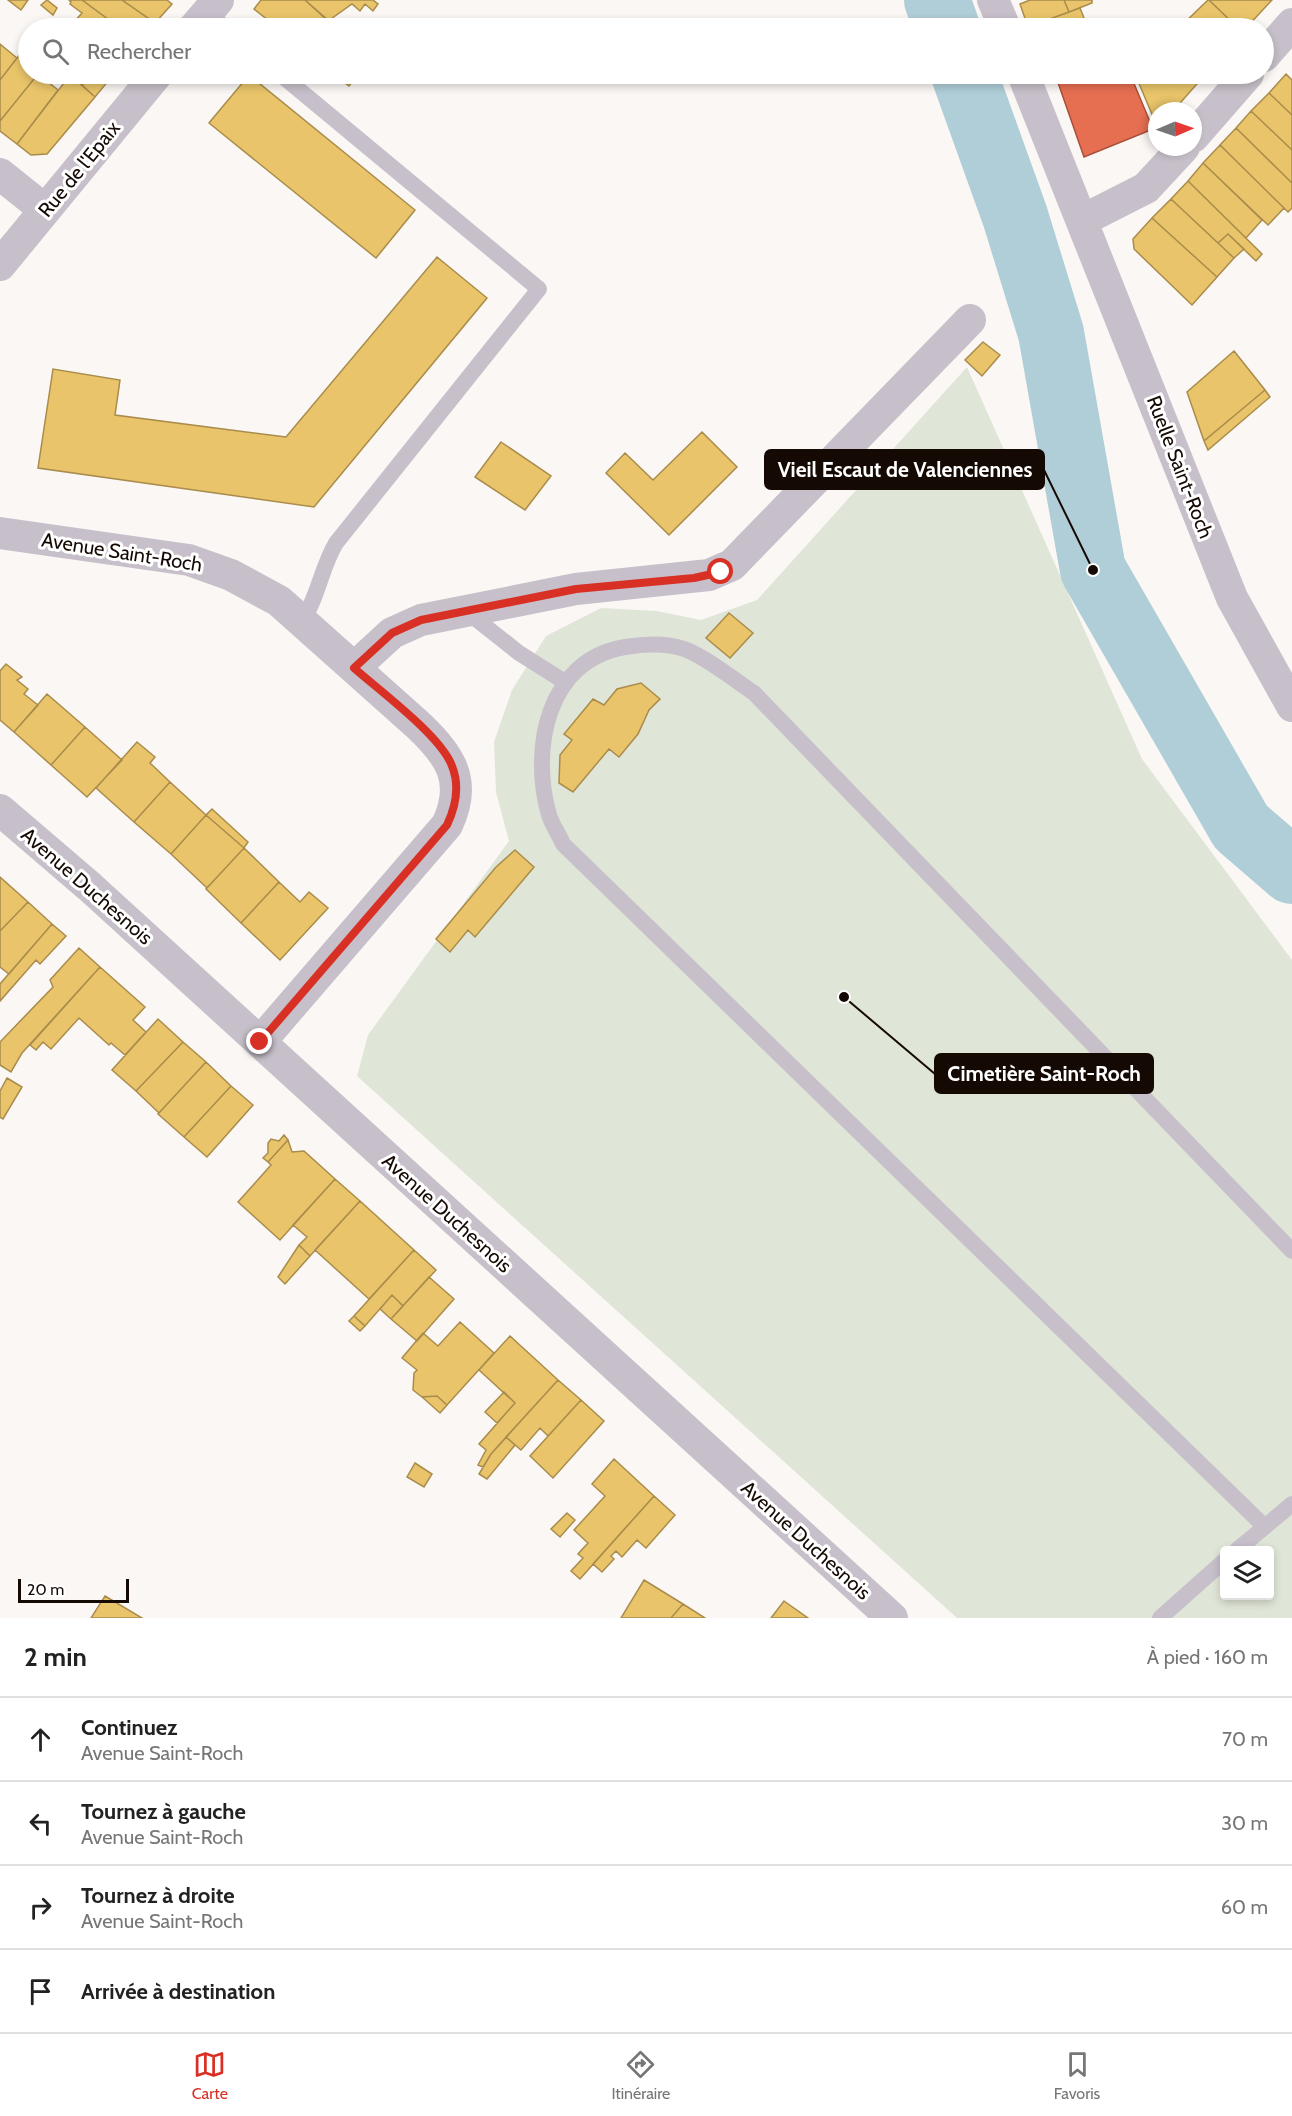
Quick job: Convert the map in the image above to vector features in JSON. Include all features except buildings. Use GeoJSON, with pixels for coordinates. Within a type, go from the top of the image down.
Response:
{"type":"FeatureCollection","features":[{"type":"Feature","properties":{"kind":"street"},"geometry":{"type":"LineString","coordinates":[[993,0],[1001,18]]}},
{"type":"Feature","properties":{"kind":"street"},"geometry":{"type":"LineString","coordinates":[[1274,44],[1292,24]]}},
{"type":"Feature","properties":{"kind":"street","name":"Rue de l'Epaix"},"geometry":{"type":"LineString","coordinates":[[0,265],[149,84]]}},
{"type":"Feature","properties":{"kind":"street","name":"Ruelle Saint-Roch"},"geometry":{"type":"LineString","coordinates":[[1027,84],[1232,598],[1292,706]]}},
{"type":"Feature","properties":{"kind":"street"},"geometry":{"type":"LineString","coordinates":[[1202,127],[1239,84]]}},
{"type":"Feature","properties":{"kind":"street"},"geometry":{"type":"LineString","coordinates":[[1083,220],[1146,188],[1176,156]]}},
{"type":"Feature","properties":{"kind":"street"},"geometry":{"type":"LineString","coordinates":[[0,174],[45,210]]}},
{"type":"Feature","properties":{"kind":"street"},"geometry":{"type":"LineString","coordinates":[[354,668],[384,640],[406,625],[576,589],[701,577],[732,566],[970,320]]}},
{"type":"Feature","properties":{"kind":"street","name":"Avenue Saint-Roch"},"geometry":{"type":"LineString","coordinates":[[0,533],[164,555],[212,566],[264,591],[302,621],[430,737],[446,755],[456,779],[456,802],[447,825],[260,1042]]}},
{"type":"Feature","properties":{"kind":"street","name":"Avenue Duchesnois"},"geometry":{"type":"LineString","coordinates":[[0,810],[90,887],[892,1618]]}},
{"type":"Feature","properties":{"kind":"lane"},"geometry":{"type":"LineString","coordinates":[[292,84],[539,289],[336,543],[321,572],[308,612],[302,621]]}},
{"type":"Feature","properties":{"kind":"lane"},"geometry":{"type":"LineString","coordinates":[[465,611],[519,653],[565,682]]}},
{"type":"Feature","properties":{"kind":"lane"},"geometry":{"type":"LineString","coordinates":[[1264,1526],[563,843],[549,816],[541,753],[551,705],[565,682],[587,662],[609,650],[662,645],[686,649],[754,693],[1292,1251]]}},
{"type":"Feature","properties":{"kind":"lane"},"geometry":{"type":"LineString","coordinates":[[1242,1546],[1292,1504]]}},
{"type":"Feature","properties":{"kind":"lane"},"geometry":{"type":"LineString","coordinates":[[1160,1618],[1220,1565]]}},
{"type":"Feature","properties":{"kind":"green space"},"geometry":{"type":"Polygon","coordinates":[[[967,367],[1142,759],[1292,960],[1292,1618],[957,1618],[357,1076],[368,1035],[509,841],[496,792],[494,742],[512,690],[546,636],[601,608],[657,611],[701,620],[757,600],[967,367]]]}},
{"type":"Feature","properties":{"kind":"waterway"},"geometry":{"type":"LineString","coordinates":[[937,0],[943,18]]}},
{"type":"Feature","properties":{"kind":"waterway"},"geometry":{"type":"LineString","coordinates":[[968,84],[1015,216],[1051,333],[1093,570],[1241,827],[1292,871]]}},
{"type":"Feature","properties":{"kind":"place","name":"Vieil Escaut de Valenciennes"},"geometry":{"type":"Point","coordinates":[1093,570]}},
{"type":"Feature","properties":{"kind":"place","name":"Cimetière Saint-Roch"},"geometry":{"type":"Point","coordinates":[844,997]}},
{"type":"Feature","properties":{"kind":"route"},"geometry":{"type":"LineString","coordinates":[[260,1042],[447,825],[453,814],[457,791],[456,779],[446,755],[430,737],[354,668],[392,633],[421,620],[554,592],[694,578],[721,572]]}}]}
